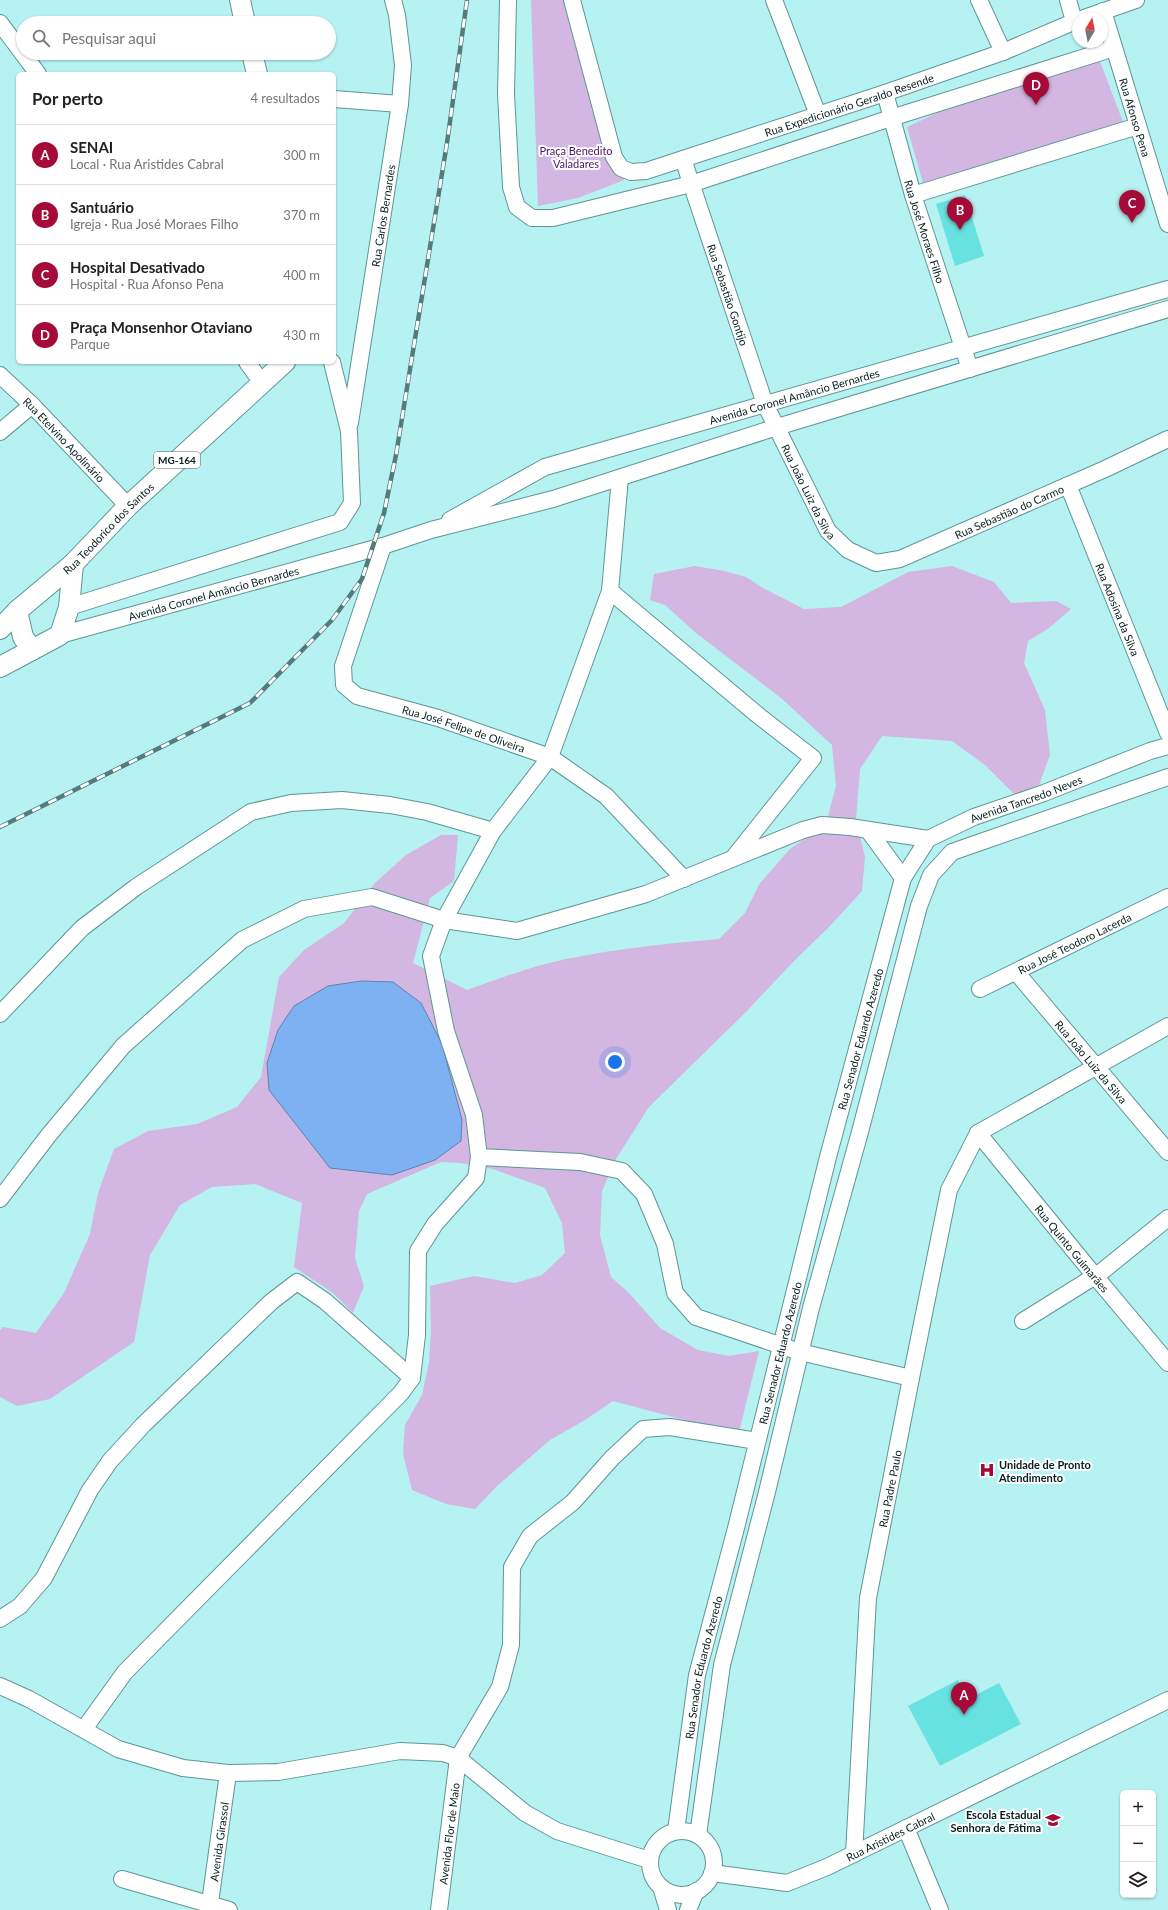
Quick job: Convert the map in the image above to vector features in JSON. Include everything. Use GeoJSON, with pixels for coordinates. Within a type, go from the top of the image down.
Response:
{"type":"FeatureCollection","features":[{"type":"Feature","properties":{"kind":"main road"},"geometry":{"type":"LineString","coordinates":[[240,0],[243,16]]}},
{"type":"Feature","properties":{"kind":"main road"},"geometry":{"type":"LineString","coordinates":[[254,60],[257,72]]}},
{"type":"Feature","properties":{"kind":"main road","name":"Rua Teodorico dos Santos"},"geometry":{"type":"LineString","coordinates":[[0,629],[17,611],[73,564],[128,506],[283,364]]}},
{"type":"Feature","properties":{"kind":"main road"},"geometry":{"type":"LineString","coordinates":[[60,635],[69,607],[73,564]]}},
{"type":"Feature","properties":{"kind":"main road"},"geometry":{"type":"LineString","coordinates":[[17,611],[23,637],[32,650]]}},
{"type":"Feature","properties":{"kind":"main road","name":"Avenida Coronel Amâncio Bernardes"},"geometry":{"type":"LineString","coordinates":[[0,667],[60,635]]}},
{"type":"Feature","properties":{"kind":"street","name":"Rua Carlos Bernardes"},"geometry":{"type":"LineString","coordinates":[[349,431],[400,104],[403,65],[397,15],[393,0]]}},
{"type":"Feature","properties":{"kind":"street"},"geometry":{"type":"LineString","coordinates":[[508,0],[506,94],[511,187],[517,207],[532,218],[553,218],[691,184],[891,118],[1114,48]]}},
{"type":"Feature","properties":{"kind":"street","name":"Rua Expedicionário Geraldo Resende"},"geometry":{"type":"LineString","coordinates":[[572,0],[614,157],[621,168],[631,172],[646,171],[683,160],[885,93],[1003,52],[1072,23]]}},
{"type":"Feature","properties":{"kind":"street"},"geometry":{"type":"LineString","coordinates":[[774,0],[818,115]]}},
{"type":"Feature","properties":{"kind":"street"},"geometry":{"type":"LineString","coordinates":[[979,0],[1003,52]]}},
{"type":"Feature","properties":{"kind":"street"},"geometry":{"type":"LineString","coordinates":[[1068,0],[1075,12]]}},
{"type":"Feature","properties":{"kind":"street","name":"Rua Expedicionário Geraldo Resende"},"geometry":{"type":"LineString","coordinates":[[1103,12],[1136,0]]}},
{"type":"Feature","properties":{"kind":"street"},"geometry":{"type":"LineString","coordinates":[[0,23],[16,44]]}},
{"type":"Feature","properties":{"kind":"street","name":"Rua Afonso Pena"},"geometry":{"type":"LineString","coordinates":[[1108,28],[1168,224]]}},
{"type":"Feature","properties":{"kind":"street"},"geometry":{"type":"LineString","coordinates":[[28,60],[37,72]]}},
{"type":"Feature","properties":{"kind":"street","name":"Rua José Moraes Filho"},"geometry":{"type":"LineString","coordinates":[[885,93],[913,195],[970,369]]}},
{"type":"Feature","properties":{"kind":"street"},"geometry":{"type":"LineString","coordinates":[[336,99],[400,104]]}},
{"type":"Feature","properties":{"kind":"street"},"geometry":{"type":"LineString","coordinates":[[913,195],[1138,126]]}},
{"type":"Feature","properties":{"kind":"street","name":"Rua Sebastião Gontijo"},"geometry":{"type":"LineString","coordinates":[[683,160],[765,404],[777,427]]}},
{"type":"Feature","properties":{"kind":"street","name":"Avenida Coronel Amâncio Bernardes"},"geometry":{"type":"LineString","coordinates":[[431,530],[545,467],[963,346],[1168,289]]}},
{"type":"Feature","properties":{"kind":"street","name":"Avenida Coronel Amâncio Bernardes"},"geometry":{"type":"LineString","coordinates":[[60,635],[383,546],[431,530],[553,499],[777,427],[1168,309]]}},
{"type":"Feature","properties":{"kind":"street"},"geometry":{"type":"LineString","coordinates":[[248,364],[262,383]]}},
{"type":"Feature","properties":{"kind":"street"},"geometry":{"type":"LineString","coordinates":[[69,607],[340,522],[352,503],[349,431],[332,364]]}},
{"type":"Feature","properties":{"kind":"street","name":"Rua Etelvino Apolinário"},"geometry":{"type":"LineString","coordinates":[[0,375],[32,405],[128,506]]}},
{"type":"Feature","properties":{"kind":"street"},"geometry":{"type":"LineString","coordinates":[[0,432],[32,405]]}},
{"type":"Feature","properties":{"kind":"street","name":"Rua João Luiz da Silva"},"geometry":{"type":"LineString","coordinates":[[777,427],[828,531],[848,550]]}},
{"type":"Feature","properties":{"kind":"street","name":"Rua Sebastião do Carmo"},"geometry":{"type":"LineString","coordinates":[[848,550],[876,563],[900,559],[1168,440]]}},
{"type":"Feature","properties":{"kind":"street"},"geometry":{"type":"LineString","coordinates":[[84,1729],[125,1672],[401,1392],[412,1378],[417,1335],[418,1251],[435,1224],[476,1178],[479,1157],[474,1115],[446,1031],[431,956],[444,920],[493,831],[550,757],[610,591],[620,478]]}},
{"type":"Feature","properties":{"kind":"street","name":"Rua Adosina da Silva"},"geometry":{"type":"LineString","coordinates":[[1068,485],[1168,733]]}},
{"type":"Feature","properties":{"kind":"street","name":"Rua José Felipe de Oliveira"},"geometry":{"type":"LineString","coordinates":[[383,546],[343,666],[344,685],[357,696],[438,718],[550,757],[606,796],[684,879]]}},
{"type":"Feature","properties":{"kind":"street"},"geometry":{"type":"LineString","coordinates":[[610,591],[759,716],[813,758],[733,858]]}},
{"type":"Feature","properties":{"kind":"street","name":"Avenida Tancredo Neves"},"geometry":{"type":"LineString","coordinates":[[928,839],[974,817],[1044,793],[1168,746]]}},
{"type":"Feature","properties":{"kind":"street","name":"Rua Senador Eduardo Azeredo"},"geometry":{"type":"LineString","coordinates":[[698,1835],[722,1665],[767,1492],[800,1352],[919,906],[931,875],[952,852],[1168,777]]}},
{"type":"Feature","properties":{"kind":"street"},"geometry":{"type":"LineString","coordinates":[[0,1014],[82,928],[136,887],[251,812],[291,803],[342,800],[390,805],[427,812],[493,831]]}},
{"type":"Feature","properties":{"kind":"street"},"geometry":{"type":"LineString","coordinates":[[0,1199],[48,1136],[123,1046],[242,940],[304,909],[372,897],[444,920],[517,931],[646,894],[803,830],[822,825],[868,830],[928,839],[903,878],[868,830]]}},
{"type":"Feature","properties":{"kind":"street","name":"Rua Senador Eduardo Azeredo"},"geometry":{"type":"LineString","coordinates":[[676,1831],[697,1675],[828,1157],[903,878]]}},
{"type":"Feature","properties":{"kind":"street","name":"Rua José Teodoro Lacerda"},"geometry":{"type":"LineString","coordinates":[[980,989],[1168,897]]}},
{"type":"Feature","properties":{"kind":"street","name":"Rua João Luiz da Silva"},"geometry":{"type":"LineString","coordinates":[[1016,972],[1168,1152]]}},
{"type":"Feature","properties":{"kind":"street"},"geometry":{"type":"LineString","coordinates":[[978,1133],[1168,1026]]}},
{"type":"Feature","properties":{"kind":"street","name":"Rua Quinto Guimarães"},"geometry":{"type":"LineString","coordinates":[[978,1133],[1168,1363]]}},
{"type":"Feature","properties":{"kind":"street","name":"Rua Padre Paulo"},"geometry":{"type":"LineString","coordinates":[[854,1854],[868,1598],[949,1190],[978,1133]]}},
{"type":"Feature","properties":{"kind":"street"},"geometry":{"type":"LineString","coordinates":[[479,1157],[580,1162],[622,1170],[644,1194],[665,1244],[676,1293],[696,1317],[800,1352],[911,1378]]}},
{"type":"Feature","properties":{"kind":"street"},"geometry":{"type":"LineString","coordinates":[[1023,1321],[1095,1276],[1168,1218]]}},
{"type":"Feature","properties":{"kind":"street"},"geometry":{"type":"LineString","coordinates":[[0,1619],[20,1606],[44,1578],[90,1490],[110,1461],[143,1425],[255,1318],[297,1282],[325,1301],[412,1378]]}},
{"type":"Feature","properties":{"kind":"street"},"geometry":{"type":"LineString","coordinates":[[458,1758],[500,1687],[511,1645],[512,1567],[530,1536],[573,1502],[612,1458],[643,1429],[670,1427],[757,1441]]}},
{"type":"Feature","properties":{"kind":"street"},"geometry":{"type":"LineString","coordinates":[[721,1583],[742,1587]]}},
{"type":"Feature","properties":{"kind":"street"},"geometry":{"type":"LineString","coordinates":[[0,1686],[29,1699],[118,1749],[183,1768],[228,1773],[278,1772],[400,1750],[443,1753],[458,1758],[525,1813],[557,1831],[649,1860]]}},
{"type":"Feature","properties":{"kind":"street","name":"Rua Aristides Cabral"},"geometry":{"type":"LineString","coordinates":[[712,1873],[787,1883],[827,1867],[1168,1700]]}},
{"type":"Feature","properties":{"kind":"street","name":"Avenida Flor de Maio"},"geometry":{"type":"LineString","coordinates":[[439,1910],[458,1758]]}},
{"type":"Feature","properties":{"kind":"street","name":"Avenida Girassol"},"geometry":{"type":"LineString","coordinates":[[209,1907],[228,1773]]}},
{"type":"Feature","properties":{"kind":"street"},"geometry":{"type":"LineString","coordinates":[[906,1828],[940,1910]]}},
{"type":"Feature","properties":{"kind":"street"},"geometry":{"type":"LineString","coordinates":[[688,1910],[696,1891],[708,1881],[712,1873],[714,1863],[712,1852],[706,1842],[698,1835],[683,1831],[676,1831],[666,1835],[658,1841],[652,1850],[649,1860],[650,1870],[654,1880],[669,1892],[678,1894],[696,1891]]}},
{"type":"Feature","properties":{"kind":"street"},"geometry":{"type":"LineString","coordinates":[[122,1879],[209,1907],[229,1910]]}},
{"type":"Feature","properties":{"kind":"street"},"geometry":{"type":"LineString","coordinates":[[661,1887],[668,1910]]}},
{"type":"Feature","properties":{"kind":"green space","name":"Praça Benedito Valadares"},"geometry":{"type":"Polygon","coordinates":[[[531,0],[574,0],[624,180],[578,198],[538,206],[531,0]]]}},
{"type":"Feature","properties":{"kind":"green space"},"geometry":{"type":"Polygon","coordinates":[[[1095,48],[1123,122],[923,183],[907,127],[993,87],[1095,48]]]}},
{"type":"Feature","properties":{"kind":"green space"},"geometry":{"type":"Polygon","coordinates":[[[695,566],[724,571],[746,577],[763,588],[804,609],[841,607],[908,572],[952,566],[994,582],[1011,603],[1056,601],[1071,609],[1049,628],[1028,641],[1024,663],[1045,710],[1050,755],[1039,785],[1014,794],[985,765],[952,741],[882,736],[860,769],[856,819],[865,857],[862,891],[745,1013],[649,1107],[616,1159],[602,1191],[600,1235],[611,1277],[629,1293],[660,1328],[698,1350],[729,1356],[759,1351],[739,1432],[703,1425],[613,1401],[585,1420],[550,1440],[497,1486],[475,1509],[446,1504],[412,1490],[403,1454],[405,1425],[422,1395],[429,1362],[431,1329],[430,1286],[474,1276],[515,1283],[542,1275],[565,1253],[562,1223],[545,1188],[493,1169],[460,1163],[441,1162],[367,1194],[359,1211],[355,1258],[364,1286],[353,1313],[333,1293],[294,1267],[302,1203],[255,1184],[212,1187],[180,1205],[150,1255],[134,1342],[50,1399],[17,1406],[0,1397],[0,1330],[3,1327],[36,1333],[64,1293],[90,1234],[98,1193],[114,1149],[148,1131],[197,1124],[237,1107],[261,1077],[279,977],[304,950],[344,923],[375,883],[406,855],[441,835],[458,835],[454,881],[430,898],[413,963],[467,990],[545,964],[566,959],[631,948],[719,939],[745,913],[760,883],[790,849],[826,824],[836,786],[832,745],[781,698],[696,633],[665,605],[650,600],[654,574],[695,566]]]}},
{"type":"Feature","properties":{"kind":"water"},"geometry":{"type":"Polygon","coordinates":[[[361,981],[393,982],[421,1003],[442,1044],[462,1120],[461,1141],[435,1160],[392,1175],[330,1168],[269,1090],[267,1063],[278,1030],[294,1006],[328,986],[361,981]]]}},
{"type":"Feature","properties":{"kind":"building"},"geometry":{"type":"Polygon","coordinates":[[[965,195],[984,256],[955,266],[936,204],[965,195]]]}},
{"type":"Feature","properties":{"kind":"building"},"geometry":{"type":"Polygon","coordinates":[[[958,1680],[968,1699],[999,1683],[1021,1724],[940,1766],[908,1706],[958,1680]]]}},
{"type":"Feature","properties":{"kind":"railway"},"geometry":{"type":"LineString","coordinates":[[0,827],[250,703],[332,620],[362,579],[384,513],[396,455],[447,143],[467,0]]}},
{"type":"Feature","properties":{"kind":"place","name":"Praça Monsenhor Otaviano"},"geometry":{"type":"Point","coordinates":[1036,105]}},
{"type":"Feature","properties":{"kind":"place","name":"Hospital Desativado"},"geometry":{"type":"Point","coordinates":[1132,223]}},
{"type":"Feature","properties":{"kind":"place","name":"Santuário"},"geometry":{"type":"Point","coordinates":[960,230]}},
{"type":"Feature","properties":{"kind":"place","name":"Unidade de Pronto Atendimento"},"geometry":{"type":"Point","coordinates":[987,1470]}},
{"type":"Feature","properties":{"kind":"place","name":"SENAI"},"geometry":{"type":"Point","coordinates":[964,1715]}},
{"type":"Feature","properties":{"kind":"place","name":"Escola Estadual Senhora de Fátima"},"geometry":{"type":"Point","coordinates":[1053,1820]}}]}
